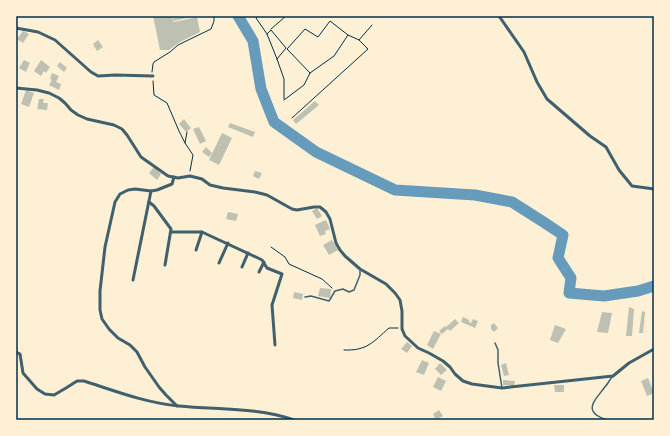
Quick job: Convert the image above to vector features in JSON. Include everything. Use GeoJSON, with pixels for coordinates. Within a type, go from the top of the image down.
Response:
{"type":"FeatureCollection","features":[{"type":"Feature","properties":{"kind":"street"},"geometry":{"type":"LineString","coordinates":[[500,16],[524,52],[537,82],[547,99],[590,136],[606,147],[618,170],[632,186],[654,189]]}},
{"type":"Feature","properties":{"kind":"street"},"geometry":{"type":"LineString","coordinates":[[16,28],[38,32],[55,40],[91,72],[98,76],[153,76]]}},
{"type":"Feature","properties":{"kind":"street"},"geometry":{"type":"LineString","coordinates":[[16,88],[49,93],[59,98],[78,115],[87,119],[114,125],[122,129],[142,157],[168,176],[178,178],[190,176],[202,180],[210,185],[256,192],[267,195],[292,209],[297,210],[320,207],[326,212],[330,219],[336,243],[345,256],[360,269],[386,284],[400,300],[402,311],[402,329],[405,336],[418,348],[443,361],[463,381],[472,384],[502,388],[613,376],[629,363],[654,349]]}},
{"type":"Feature","properties":{"kind":"street"},"geometry":{"type":"LineString","coordinates":[[174,177],[172,184],[157,190],[128,190],[120,194],[115,202],[105,247],[100,291],[100,310],[102,319],[109,329],[118,338],[130,345],[137,352],[159,386],[178,406]]}},
{"type":"Feature","properties":{"kind":"street"},"geometry":{"type":"LineString","coordinates":[[133,280],[151,191]]}},
{"type":"Feature","properties":{"kind":"street"},"geometry":{"type":"LineString","coordinates":[[149,202],[154,206],[171,229],[165,265]]}},
{"type":"Feature","properties":{"kind":"street"},"geometry":{"type":"LineString","coordinates":[[171,232],[202,232],[262,260],[267,268],[282,274],[272,305],[275,345]]}},
{"type":"Feature","properties":{"kind":"street"},"geometry":{"type":"LineString","coordinates":[[196,250],[202,232]]}},
{"type":"Feature","properties":{"kind":"street"},"geometry":{"type":"LineString","coordinates":[[219,263],[228,243]]}},
{"type":"Feature","properties":{"kind":"street"},"geometry":{"type":"LineString","coordinates":[[242,267],[248,253]]}},
{"type":"Feature","properties":{"kind":"street"},"geometry":{"type":"LineString","coordinates":[[259,272],[264,262]]}},
{"type":"Feature","properties":{"kind":"street"},"geometry":{"type":"LineString","coordinates":[[16,352],[20,354],[23,373],[37,390],[45,394],[54,395],[77,381],[84,381],[145,400],[178,406],[254,411],[284,416],[294,420]]}},
{"type":"Feature","properties":{"kind":"lane"},"geometry":{"type":"LineString","coordinates":[[305,297],[311,296],[329,301],[335,291],[343,289],[349,292],[354,290],[360,275],[360,269]]}},
{"type":"Feature","properties":{"kind":"lane"},"geometry":{"type":"LineString","coordinates":[[495,343],[498,350],[498,363],[502,388]]}},
{"type":"Feature","properties":{"kind":"lane"},"geometry":{"type":"LineString","coordinates":[[607,420],[598,416],[593,411],[592,406],[596,398],[613,376]]}},
{"type":"Feature","properties":{"kind":"path"},"geometry":{"type":"LineString","coordinates":[[190,176],[193,155],[178,131],[167,103],[154,95],[153,64],[178,45],[211,29],[214,16]]}},
{"type":"Feature","properties":{"kind":"path"},"geometry":{"type":"LineString","coordinates":[[258,16],[256,18],[267,34],[284,79],[284,100],[304,85],[310,73],[334,56],[348,35]]}},
{"type":"Feature","properties":{"kind":"path"},"geometry":{"type":"LineString","coordinates":[[267,34],[286,16]]}},
{"type":"Feature","properties":{"kind":"path"},"geometry":{"type":"LineString","coordinates":[[292,118],[368,49],[359,40],[348,35],[330,21],[318,37],[305,29],[287,49],[310,73]]}},
{"type":"Feature","properties":{"kind":"path"},"geometry":{"type":"LineString","coordinates":[[359,40],[372,24]]}},
{"type":"Feature","properties":{"kind":"path"},"geometry":{"type":"LineString","coordinates":[[271,30],[286,48],[277,59]]}},
{"type":"Feature","properties":{"kind":"path"},"geometry":{"type":"LineString","coordinates":[[185,142],[186,132]]}},
{"type":"Feature","properties":{"kind":"path"},"geometry":{"type":"LineString","coordinates":[[271,247],[285,257],[289,264],[322,278],[335,291]]}},
{"type":"Feature","properties":{"kind":"path"},"geometry":{"type":"LineString","coordinates":[[344,350],[354,350],[368,346],[389,328],[402,329]]}},
{"type":"Feature","properties":{"kind":"building"},"geometry":{"type":"Polygon","coordinates":[[[153,16],[172,16],[174,22],[197,17],[200,32],[180,42],[169,50],[160,50],[153,16]]]}},
{"type":"Feature","properties":{"kind":"building"},"geometry":{"type":"Polygon","coordinates":[[[173,16],[191,16],[191,17],[174,21],[173,16]]]}},
{"type":"Feature","properties":{"kind":"building"},"geometry":{"type":"Polygon","coordinates":[[[23,31],[29,34],[23,43],[17,39],[23,31]]]}},
{"type":"Feature","properties":{"kind":"building"},"geometry":{"type":"Polygon","coordinates":[[[98,40],[103,47],[97,51],[93,44],[98,40]]]}},
{"type":"Feature","properties":{"kind":"building"},"geometry":{"type":"Polygon","coordinates":[[[24,60],[30,63],[26,72],[19,68],[24,60]]]}},
{"type":"Feature","properties":{"kind":"building"},"geometry":{"type":"Polygon","coordinates":[[[41,60],[50,67],[46,73],[44,71],[41,76],[34,71],[41,60]]]}},
{"type":"Feature","properties":{"kind":"building"},"geometry":{"type":"Polygon","coordinates":[[[60,62],[67,68],[64,72],[57,66],[60,62]]]}},
{"type":"Feature","properties":{"kind":"building"},"geometry":{"type":"Polygon","coordinates":[[[52,73],[59,76],[56,82],[61,84],[59,90],[49,85],[52,80],[50,79],[52,73]]]}},
{"type":"Feature","properties":{"kind":"building"},"geometry":{"type":"Polygon","coordinates":[[[26,90],[34,93],[29,107],[21,104],[26,90]]]}},
{"type":"Feature","properties":{"kind":"building"},"geometry":{"type":"Polygon","coordinates":[[[39,99],[44,99],[43,103],[48,103],[47,110],[37,109],[39,99]]]}},
{"type":"Feature","properties":{"kind":"building"},"geometry":{"type":"Polygon","coordinates":[[[315,101],[319,105],[296,124],[293,120],[315,101]]]}},
{"type":"Feature","properties":{"kind":"building"},"geometry":{"type":"Polygon","coordinates":[[[184,119],[191,128],[186,132],[179,124],[184,119]]]}},
{"type":"Feature","properties":{"kind":"building"},"geometry":{"type":"Polygon","coordinates":[[[230,123],[255,132],[253,137],[228,127],[230,123]]]}},
{"type":"Feature","properties":{"kind":"building"},"geometry":{"type":"Polygon","coordinates":[[[199,127],[206,141],[200,144],[193,129],[199,127]]]}},
{"type":"Feature","properties":{"kind":"building"},"geometry":{"type":"Polygon","coordinates":[[[222,133],[232,138],[219,165],[209,160],[222,133]]]}},
{"type":"Feature","properties":{"kind":"building"},"geometry":{"type":"Polygon","coordinates":[[[206,147],[212,153],[209,157],[202,152],[206,147]]]}},
{"type":"Feature","properties":{"kind":"building"},"geometry":{"type":"Polygon","coordinates":[[[154,167],[161,174],[157,180],[149,173],[154,167]]]}},
{"type":"Feature","properties":{"kind":"building"},"geometry":{"type":"Polygon","coordinates":[[[255,171],[262,173],[259,179],[253,176],[255,171]]]}},
{"type":"Feature","properties":{"kind":"building"},"geometry":{"type":"Polygon","coordinates":[[[317,208],[322,216],[317,219],[312,211],[317,208]]]}},
{"type":"Feature","properties":{"kind":"building"},"geometry":{"type":"Polygon","coordinates":[[[228,212],[238,214],[236,221],[226,219],[228,212]]]}},
{"type":"Feature","properties":{"kind":"building"},"geometry":{"type":"Polygon","coordinates":[[[326,220],[330,229],[325,231],[326,234],[320,236],[315,225],[326,220]]]}},
{"type":"Feature","properties":{"kind":"building"},"geometry":{"type":"Polygon","coordinates":[[[332,240],[338,250],[329,255],[323,245],[332,240]]]}},
{"type":"Feature","properties":{"kind":"building"},"geometry":{"type":"Polygon","coordinates":[[[320,288],[331,289],[330,298],[318,296],[320,288]]]}},
{"type":"Feature","properties":{"kind":"building"},"geometry":{"type":"Polygon","coordinates":[[[294,292],[303,294],[302,300],[293,298],[294,292]]]}},
{"type":"Feature","properties":{"kind":"building"},"geometry":{"type":"Polygon","coordinates":[[[629,307],[634,309],[632,336],[626,336],[629,307]]]}},
{"type":"Feature","properties":{"kind":"building"},"geometry":{"type":"Polygon","coordinates":[[[642,311],[645,312],[643,333],[639,333],[642,311]]]}},
{"type":"Feature","properties":{"kind":"building"},"geometry":{"type":"Polygon","coordinates":[[[602,312],[612,313],[608,333],[597,332],[602,312]]]}},
{"type":"Feature","properties":{"kind":"building"},"geometry":{"type":"Polygon","coordinates":[[[463,317],[471,323],[473,319],[478,321],[475,328],[461,322],[463,317]]]}},
{"type":"Feature","properties":{"kind":"building"},"geometry":{"type":"Polygon","coordinates":[[[455,319],[459,323],[450,331],[448,329],[442,334],[439,331],[445,326],[446,327],[455,319]]]}},
{"type":"Feature","properties":{"kind":"building"},"geometry":{"type":"Polygon","coordinates":[[[494,323],[498,328],[494,332],[491,329],[491,325],[494,323]]]}},
{"type":"Feature","properties":{"kind":"building"},"geometry":{"type":"Polygon","coordinates":[[[555,325],[566,329],[558,343],[550,340],[555,325]]]}},
{"type":"Feature","properties":{"kind":"building"},"geometry":{"type":"Polygon","coordinates":[[[434,331],[441,334],[433,349],[427,345],[434,331]]]}},
{"type":"Feature","properties":{"kind":"building"},"geometry":{"type":"Polygon","coordinates":[[[407,342],[412,346],[407,353],[401,349],[407,342]]]}},
{"type":"Feature","properties":{"kind":"building"},"geometry":{"type":"Polygon","coordinates":[[[422,360],[429,363],[424,375],[416,372],[422,360]]]}},
{"type":"Feature","properties":{"kind":"building"},"geometry":{"type":"Polygon","coordinates":[[[440,363],[447,370],[441,375],[435,369],[440,363]]]}},
{"type":"Feature","properties":{"kind":"building"},"geometry":{"type":"Polygon","coordinates":[[[506,363],[509,375],[504,376],[501,365],[506,363]]]}},
{"type":"Feature","properties":{"kind":"building"},"geometry":{"type":"Polygon","coordinates":[[[438,377],[446,381],[441,391],[433,387],[438,377]]]}},
{"type":"Feature","properties":{"kind":"building"},"geometry":{"type":"Polygon","coordinates":[[[648,378],[654,393],[647,396],[641,381],[648,378]]]}},
{"type":"Feature","properties":{"kind":"building"},"geometry":{"type":"Polygon","coordinates":[[[503,380],[515,381],[514,386],[503,385],[503,380]]]}},
{"type":"Feature","properties":{"kind":"building"},"geometry":{"type":"Polygon","coordinates":[[[554,385],[564,385],[564,392],[555,392],[554,385]]]}},
{"type":"Feature","properties":{"kind":"building"},"geometry":{"type":"Polygon","coordinates":[[[439,410],[443,416],[436,420],[433,414],[439,410]]]}},
{"type":"Feature","properties":{"kind":"waterway"},"geometry":{"type":"LineString","coordinates":[[238,16],[253,41],[261,89],[274,122],[316,152],[395,190],[475,195],[512,202],[563,235],[558,258],[571,278],[569,293],[604,296],[638,291],[654,286]]}}]}
